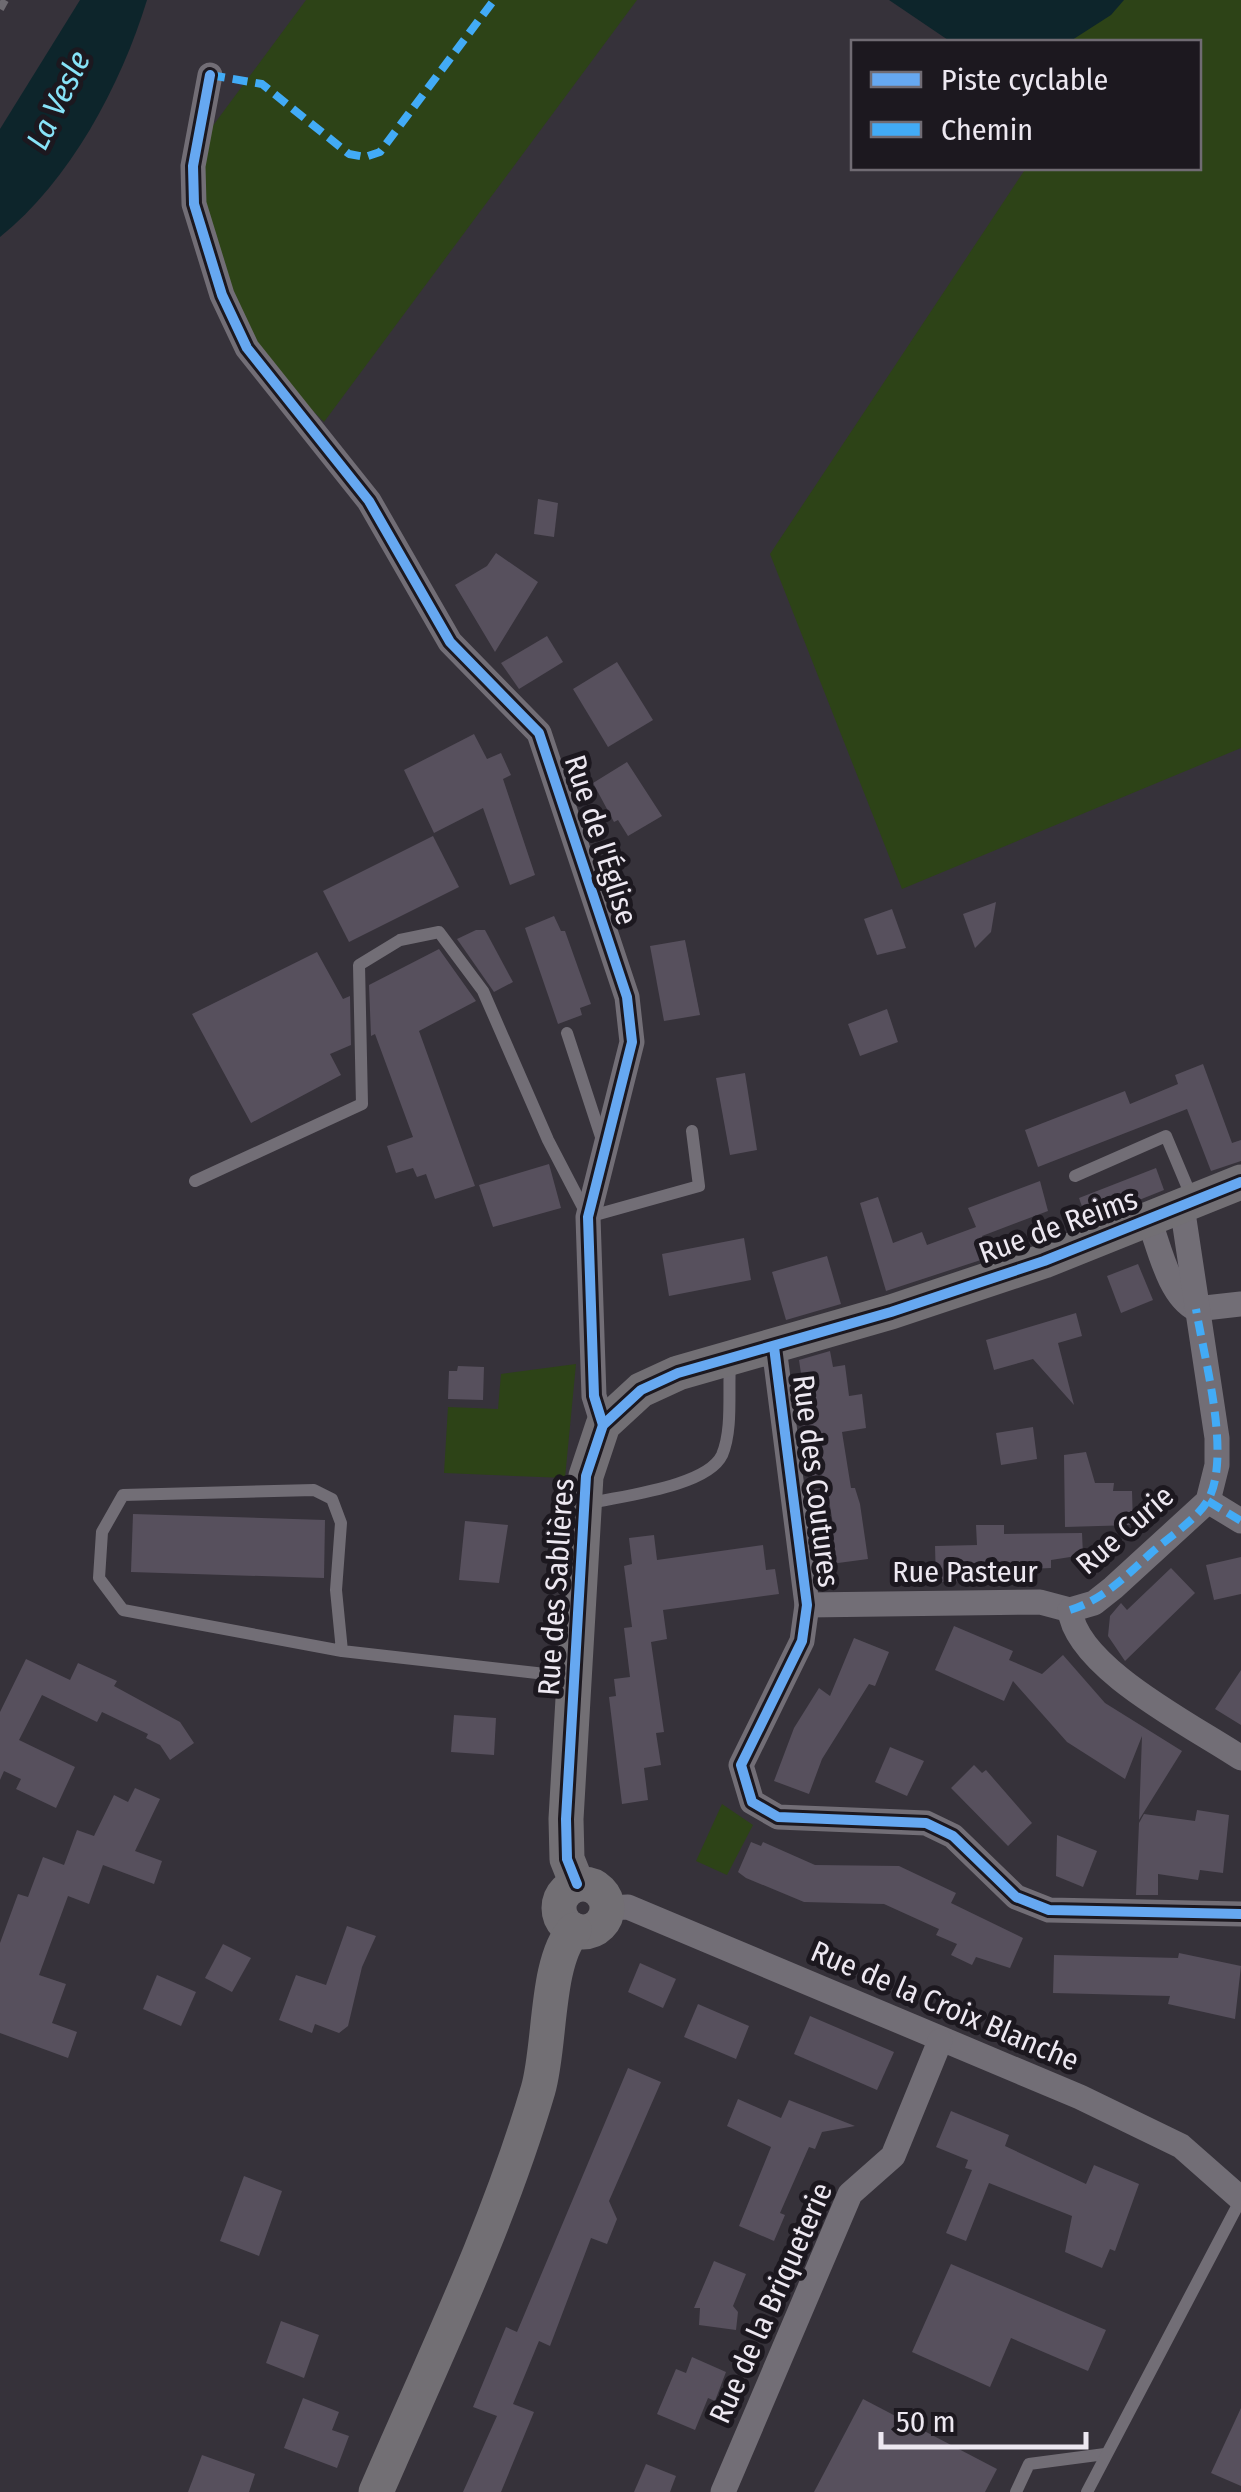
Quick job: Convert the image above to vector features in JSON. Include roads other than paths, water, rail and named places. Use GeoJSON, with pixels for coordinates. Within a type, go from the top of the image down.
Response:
{"type":"FeatureCollection","features":[{"type":"Feature","properties":{"kind":"street","name":"Rue de l'Église"},"geometry":{"type":"LineString","coordinates":[[210,75],[193,166],[194,204],[222,295],[247,348],[369,502],[450,642],[539,733],[627,998],[632,1042],[588,1217],[594,1396],[603,1425]]}},
{"type":"Feature","properties":{"kind":"street","name":"Rue de Reims"},"geometry":{"type":"LineString","coordinates":[[774,1347],[1044,1261],[1241,1182]]}},
{"type":"Feature","properties":{"kind":"street","name":"Rue Curie"},"geometry":{"type":"LineString","coordinates":[[1070,1610],[1094,1603],[1113,1588],[1208,1501],[1229,1436],[1196,1309],[1188,1204]]}},
{"type":"Feature","properties":{"kind":"street","name":"Rue Curie"},"geometry":{"type":"LineString","coordinates":[[1149,1220],[1174,1284],[1185,1304],[1196,1309]]}},
{"type":"Feature","properties":{"kind":"street"},"geometry":{"type":"LineString","coordinates":[[1196,1309],[1241,1304]]}},
{"type":"Feature","properties":{"kind":"street","name":"Rue des Sablières"},"geometry":{"type":"LineString","coordinates":[[577,1884],[564,1845],[586,1476],[603,1425],[641,1390],[678,1373],[774,1347]]}},
{"type":"Feature","properties":{"kind":"street","name":"Rue des Coutures"},"geometry":{"type":"LineString","coordinates":[[774,1347],[807,1606],[802,1641],[741,1765],[752,1802],[778,1817],[926,1823],[953,1836],[1016,1897],[1050,1910],[1241,1914]]}},
{"type":"Feature","properties":{"kind":"street"},"geometry":{"type":"LineString","coordinates":[[1208,1501],[1241,1521]]}},
{"type":"Feature","properties":{"kind":"street","name":"Rue Pasteur"},"geometry":{"type":"LineString","coordinates":[[807,1606],[1040,1602],[1070,1610],[1082,1642],[1111,1672],[1241,1758]]}},
{"type":"Feature","properties":{"kind":"street"},"geometry":{"type":"LineString","coordinates":[[577,1884],[598,1889],[607,1908],[596,1928],[574,1930],[562,1920],[559,1904],[566,1891],[577,1884]]}},
{"type":"Feature","properties":{"kind":"street","name":"Rue de la Croix Blanche"},"geometry":{"type":"LineString","coordinates":[[607,1908],[628,1907],[1080,2097],[1181,2146],[1241,2199]]}},
{"type":"Feature","properties":{"kind":"street"},"geometry":{"type":"LineString","coordinates":[[376,2492],[522,2142],[542,2077],[559,1956],[574,1930]]}},
{"type":"Feature","properties":{"kind":"street","name":"Rue de la Briqueterie"},"geometry":{"type":"LineString","coordinates":[[723,2492],[850,2194],[893,2156],[940,2041]]}},
{"type":"Feature","properties":{"kind":"lane"},"geometry":{"type":"LineString","coordinates":[[194,1181],[362,1104],[358,965],[400,940],[439,932],[483,992],[548,1140],[588,1217],[699,1186],[692,1131]]}},
{"type":"Feature","properties":{"kind":"lane"},"geometry":{"type":"LineString","coordinates":[[567,1034],[605,1151]]}},
{"type":"Feature","properties":{"kind":"lane"},"geometry":{"type":"LineString","coordinates":[[1074,1176],[1166,1136],[1188,1204]]}},
{"type":"Feature","properties":{"kind":"lane"},"geometry":{"type":"LineString","coordinates":[[584,1505],[691,1480],[711,1469],[722,1454],[730,1359]]}},
{"type":"Feature","properties":{"kind":"lane"},"geometry":{"type":"LineString","coordinates":[[342,1651],[336,1590],[340,1523],[332,1499],[314,1490],[123,1495],[102,1532],[99,1578],[123,1610],[342,1651],[574,1678]]}},
{"type":"Feature","properties":{"kind":"lane"},"geometry":{"type":"LineString","coordinates":[[1087,2492],[1241,2199]]}},
{"type":"Feature","properties":{"kind":"lane"},"geometry":{"type":"LineString","coordinates":[[1016,2492],[1028,2464],[1106,2454]]}},
{"type":"Feature","properties":{"kind":"water","name":"La Vesle"},"geometry":{"type":"Polygon","coordinates":[[[80,0],[147,0],[123,65],[90,129],[49,188],[0,237],[0,129],[80,0]]]}},
{"type":"Feature","properties":{"kind":"water"},"geometry":{"type":"Polygon","coordinates":[[[889,0],[1124,0],[1111,15],[1072,40],[948,40],[889,0]]]}},
{"type":"Feature","properties":{"kind":"railway"},"geometry":{"type":"LineString","coordinates":[[0,9],[5,0]]}}]}
